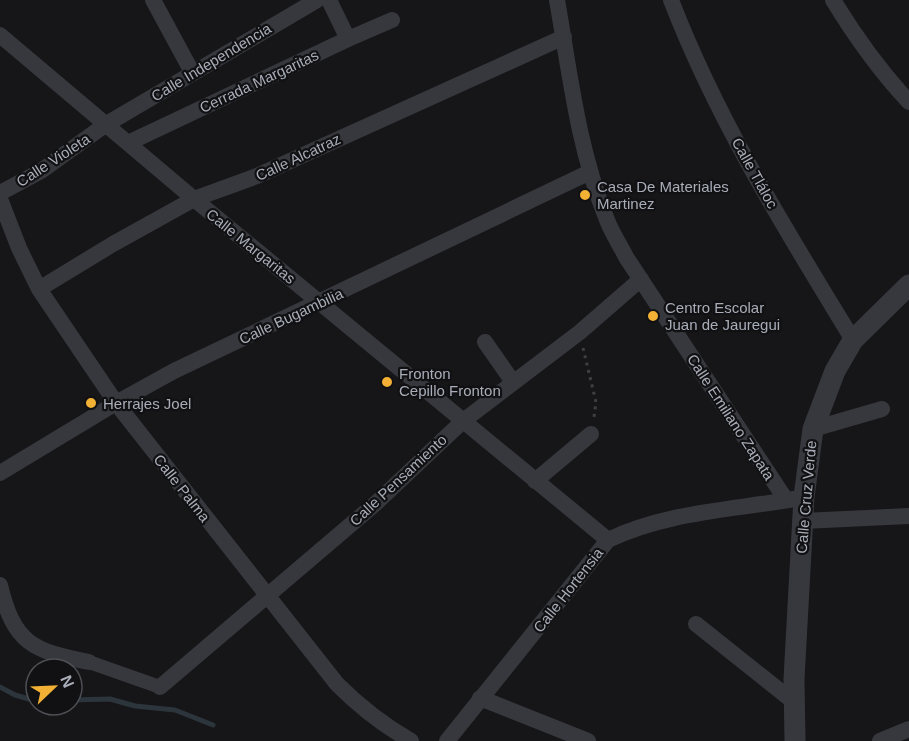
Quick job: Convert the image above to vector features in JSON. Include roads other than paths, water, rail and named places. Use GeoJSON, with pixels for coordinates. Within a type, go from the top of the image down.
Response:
{"type":"FeatureCollection","features":[{"type":"Feature","properties":{"kind":"street"},"geometry":{"type":"LineString","coordinates":[[153,0],[192,72]]}},
{"type":"Feature","properties":{"kind":"street"},"geometry":{"type":"LineString","coordinates":[[329,0],[348,39]]}},
{"type":"Feature","properties":{"kind":"street","name":"Calle Emiliano Zapata"},"geometry":{"type":"LineString","coordinates":[[557,0],[575,111],[590,172],[608,221],[640,279],[795,499]]}},
{"type":"Feature","properties":{"kind":"street","name":"Calle Tláloc"},"geometry":{"type":"LineString","coordinates":[[670,0],[719,107],[766,195],[853,340]]}},
{"type":"Feature","properties":{"kind":"street"},"geometry":{"type":"LineString","coordinates":[[833,0],[881,70],[909,102]]}},
{"type":"Feature","properties":{"kind":"street","name":"Calle Independencia"},"geometry":{"type":"LineString","coordinates":[[105,125],[313,1]]}},
{"type":"Feature","properties":{"kind":"street","name":"Cerrada Margaritas"},"geometry":{"type":"LineString","coordinates":[[128,143],[392,20]]}},
{"type":"Feature","properties":{"kind":"street","name":"Calle Margaritas"},"geometry":{"type":"LineString","coordinates":[[0,35],[194,199],[608,540]]}},
{"type":"Feature","properties":{"kind":"street","name":"Calle Alcatraz"},"geometry":{"type":"LineString","coordinates":[[39,289],[194,199],[257,176],[564,37]]}},
{"type":"Feature","properties":{"kind":"street","name":"Calle Violeta"},"geometry":{"type":"LineString","coordinates":[[0,193],[41,171],[105,125]]}},
{"type":"Feature","properties":{"kind":"street","name":"Calle Bugambilia"},"geometry":{"type":"LineString","coordinates":[[0,473],[174,371],[590,172]]}},
{"type":"Feature","properties":{"kind":"street","name":"Calle Palma"},"geometry":{"type":"LineString","coordinates":[[0,199],[19,248],[39,289],[116,403],[337,684],[361,708],[391,730],[411,741]]}},
{"type":"Feature","properties":{"kind":"street","name":"Calle Pensamiento"},"geometry":{"type":"LineString","coordinates":[[160,687],[375,504],[462,421],[580,332],[640,279]]}},
{"type":"Feature","properties":{"kind":"street","name":"Calle Cruz Verde"},"geometry":{"type":"LineString","coordinates":[[795,741],[794,702],[803,521],[795,499],[813,429],[835,371],[853,340],[906,293]]}},
{"type":"Feature","properties":{"kind":"street"},"geometry":{"type":"LineString","coordinates":[[485,342],[513,382]]}},
{"type":"Feature","properties":{"kind":"street"},"geometry":{"type":"LineString","coordinates":[[813,429],[882,409]]}},
{"type":"Feature","properties":{"kind":"street"},"geometry":{"type":"LineString","coordinates":[[535,481],[591,434]]}},
{"type":"Feature","properties":{"kind":"street","name":"Calle Hortensia"},"geometry":{"type":"LineString","coordinates":[[447,741],[608,540],[642,525],[795,499]]}},
{"type":"Feature","properties":{"kind":"street"},"geometry":{"type":"LineString","coordinates":[[803,521],[909,516]]}},
{"type":"Feature","properties":{"kind":"street"},"geometry":{"type":"LineString","coordinates":[[0,585],[7,613],[14,627],[36,648],[89,662],[160,687]]}},
{"type":"Feature","properties":{"kind":"street"},"geometry":{"type":"LineString","coordinates":[[696,624],[794,702]]}},
{"type":"Feature","properties":{"kind":"street"},"geometry":{"type":"LineString","coordinates":[[480,698],[588,741]]}},
{"type":"Feature","properties":{"kind":"street"},"geometry":{"type":"LineString","coordinates":[[880,741],[909,729]]}},
{"type":"Feature","properties":{"kind":"waterway"},"geometry":{"type":"LineString","coordinates":[[0,687],[24,698]]}},
{"type":"Feature","properties":{"kind":"waterway"},"geometry":{"type":"LineString","coordinates":[[84,700],[110,699],[135,706],[175,710],[213,725]]}},
{"type":"Feature","properties":{"kind":"place","name":"Casa De Materiales Martinez"},"geometry":{"type":"Point","coordinates":[585,195]}},
{"type":"Feature","properties":{"kind":"place","name":"Centro Escolar Juan de Jauregui"},"geometry":{"type":"Point","coordinates":[653,316]}},
{"type":"Feature","properties":{"kind":"place","name":"Fronton Cepillo Fronton"},"geometry":{"type":"Point","coordinates":[387,382]}},
{"type":"Feature","properties":{"kind":"place","name":"Herrajes Joel"},"geometry":{"type":"Point","coordinates":[91,403]}}]}
